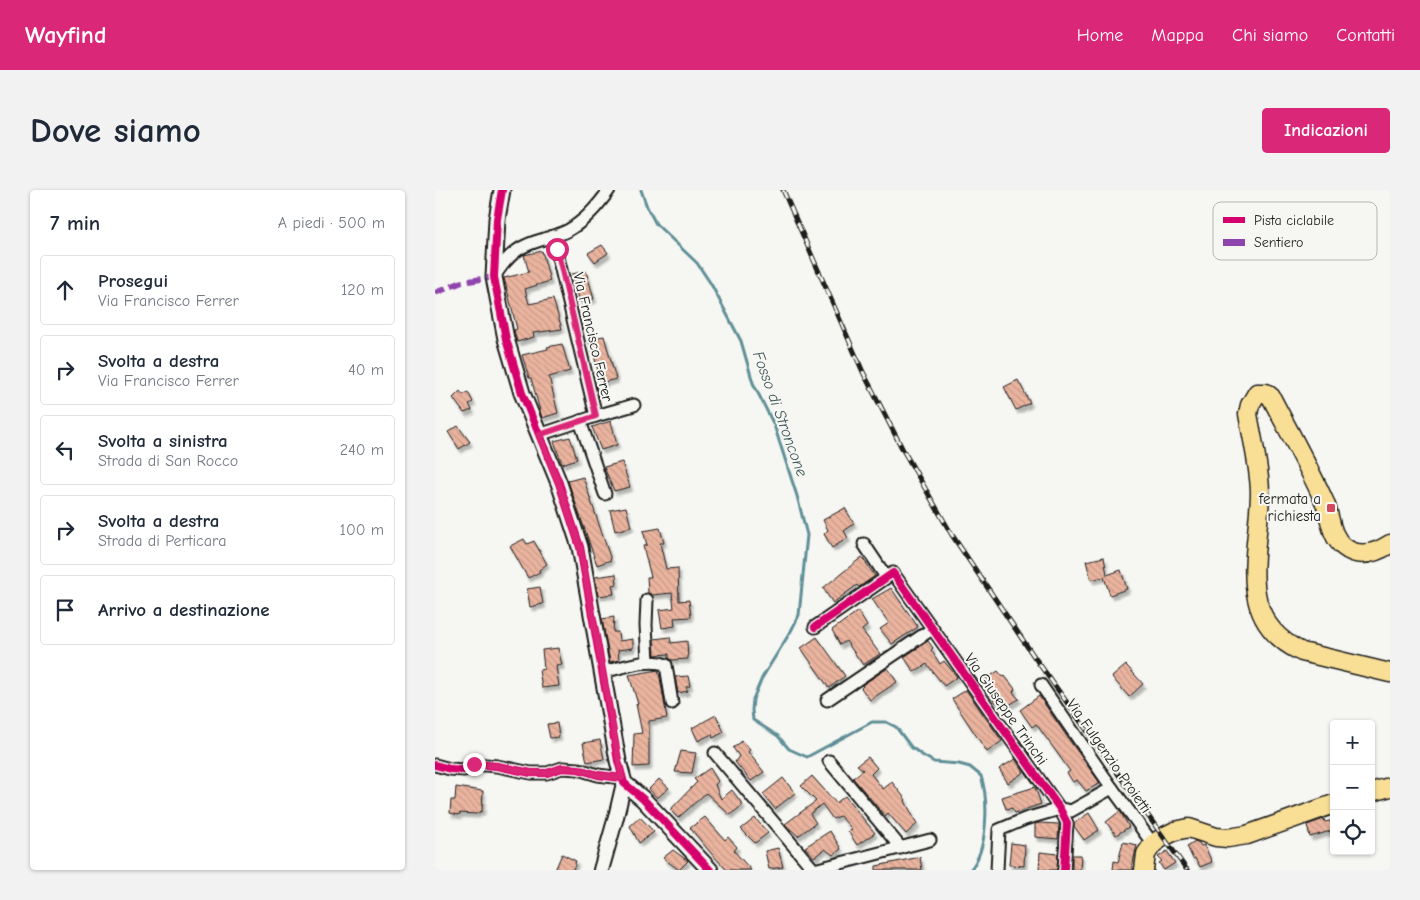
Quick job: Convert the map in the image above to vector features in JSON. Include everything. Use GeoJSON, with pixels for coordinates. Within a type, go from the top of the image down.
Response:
{"type":"FeatureCollection","features":[{"type":"Feature","properties":{"kind":"main road"},"geometry":{"type":"LineString","coordinates":[[502,190],[497,219],[494,277],[506,339],[522,393],[559,484],[580,547],[623,781],[643,799],[709,870]]}},
{"type":"Feature","properties":{"kind":"main road"},"geometry":{"type":"LineString","coordinates":[[1390,544],[1377,552],[1360,554],[1351,551],[1340,543],[1334,535],[1326,506],[1271,397],[1266,393],[1257,393],[1250,405],[1249,414],[1260,490],[1254,584],[1265,620],[1276,636],[1289,646],[1302,652],[1390,673]]}},
{"type":"Feature","properties":{"kind":"main road"},"geometry":{"type":"LineString","coordinates":[[1375,791],[1390,787]]}},
{"type":"Feature","properties":{"kind":"main road"},"geometry":{"type":"LineString","coordinates":[[1144,870],[1146,854],[1153,844],[1175,830],[1189,828],[1222,838],[1247,835],[1330,805]]}},
{"type":"Feature","properties":{"kind":"street"},"geometry":{"type":"LineString","coordinates":[[494,277],[507,258],[527,245],[567,230],[586,218],[609,190]]}},
{"type":"Feature","properties":{"kind":"street","name":"Via Francisco Ferrer"},"geometry":{"type":"LineString","coordinates":[[553,236],[596,416]]}},
{"type":"Feature","properties":{"kind":"street","name":"Via Francisco Ferrer"},"geometry":{"type":"LineString","coordinates":[[539,435],[634,405]]}},
{"type":"Feature","properties":{"kind":"street"},"geometry":{"type":"LineString","coordinates":[[580,421],[605,494]]}},
{"type":"Feature","properties":{"kind":"street","name":"Via Giuseppe Trinchi"},"geometry":{"type":"LineString","coordinates":[[864,544],[932,629],[1060,809],[1067,823],[1064,870]]}},
{"type":"Feature","properties":{"kind":"street"},"geometry":{"type":"LineString","coordinates":[[815,627],[889,575]]}},
{"type":"Feature","properties":{"kind":"street"},"geometry":{"type":"LineString","coordinates":[[647,600],[645,625],[648,662]]}},
{"type":"Feature","properties":{"kind":"street"},"geometry":{"type":"LineString","coordinates":[[827,700],[932,629]]}},
{"type":"Feature","properties":{"kind":"street"},"geometry":{"type":"LineString","coordinates":[[603,672],[648,662],[659,662],[666,665],[673,703]]}},
{"type":"Feature","properties":{"kind":"street","name":"Via Fulgenzio Proietti"},"geometry":{"type":"LineString","coordinates":[[1041,685],[1111,788],[1153,844]]}},
{"type":"Feature","properties":{"kind":"street"},"geometry":{"type":"LineString","coordinates":[[715,753],[814,870],[930,840]]}},
{"type":"Feature","properties":{"kind":"street"},"geometry":{"type":"LineString","coordinates":[[829,761],[901,848]]}},
{"type":"Feature","properties":{"kind":"street"},"geometry":{"type":"LineString","coordinates":[[435,765],[464,770],[474,764],[497,766],[531,773],[547,773],[562,768],[578,769],[623,781],[601,870]]}},
{"type":"Feature","properties":{"kind":"street"},"geometry":{"type":"LineString","coordinates":[[997,870],[999,830],[1025,819],[1060,809],[1071,811],[1111,788]]}},
{"type":"Feature","properties":{"kind":"building"},"geometry":{"type":"Polygon","coordinates":[[[602,245],[608,253],[595,262],[588,253],[602,245]]]}},
{"type":"Feature","properties":{"kind":"building"},"geometry":{"type":"Polygon","coordinates":[[[542,251],[550,281],[525,289],[529,304],[553,299],[562,329],[533,333],[534,337],[517,342],[514,330],[517,329],[504,278],[529,272],[524,255],[542,251]]]}},
{"type":"Feature","properties":{"kind":"building"},"geometry":{"type":"Polygon","coordinates":[[[586,271],[594,299],[580,302],[572,274],[586,271]]]}},
{"type":"Feature","properties":{"kind":"building"},"geometry":{"type":"Polygon","coordinates":[[[604,336],[616,379],[601,383],[592,347],[588,339],[604,336]]]}},
{"type":"Feature","properties":{"kind":"building"},"geometry":{"type":"Polygon","coordinates":[[[562,344],[570,371],[549,377],[558,413],[542,418],[531,378],[529,378],[522,355],[562,344]]]}},
{"type":"Feature","properties":{"kind":"building"},"geometry":{"type":"Polygon","coordinates":[[[1018,380],[1030,403],[1016,410],[1004,387],[1018,380]]]}},
{"type":"Feature","properties":{"kind":"building"},"geometry":{"type":"Polygon","coordinates":[[[460,391],[463,395],[468,392],[473,402],[469,404],[472,410],[464,413],[453,398],[460,391]]]}},
{"type":"Feature","properties":{"kind":"building"},"geometry":{"type":"Polygon","coordinates":[[[611,421],[617,445],[601,450],[592,427],[611,421]]]}},
{"type":"Feature","properties":{"kind":"building"},"geometry":{"type":"Polygon","coordinates":[[[458,426],[470,442],[459,449],[448,432],[458,426]]]}},
{"type":"Feature","properties":{"kind":"building"},"geometry":{"type":"Polygon","coordinates":[[[570,437],[577,459],[562,464],[554,441],[570,437]]]}},
{"type":"Feature","properties":{"kind":"building"},"geometry":{"type":"Polygon","coordinates":[[[622,462],[630,487],[614,491],[604,467],[622,462]]]}},
{"type":"Feature","properties":{"kind":"building"},"geometry":{"type":"Polygon","coordinates":[[[583,477],[611,560],[597,565],[568,481],[583,477]]]}},
{"type":"Feature","properties":{"kind":"building"},"geometry":{"type":"Polygon","coordinates":[[[626,507],[631,527],[615,531],[610,510],[626,507]]]}},
{"type":"Feature","properties":{"kind":"building"},"geometry":{"type":"Polygon","coordinates":[[[845,508],[854,524],[844,531],[848,538],[832,548],[824,534],[828,530],[823,520],[845,508]]]}},
{"type":"Feature","properties":{"kind":"building"},"geometry":{"type":"Polygon","coordinates":[[[660,528],[664,543],[660,543],[666,569],[678,568],[679,601],[689,600],[691,617],[674,618],[675,626],[662,628],[659,610],[674,608],[672,593],[652,595],[648,593],[647,577],[651,577],[643,546],[647,545],[643,531],[660,528]]]}},
{"type":"Feature","properties":{"kind":"building"},"geometry":{"type":"Polygon","coordinates":[[[524,539],[527,544],[534,541],[547,564],[539,570],[540,572],[528,578],[510,546],[524,539]]]}},
{"type":"Feature","properties":{"kind":"building"},"geometry":{"type":"Polygon","coordinates":[[[862,557],[875,576],[859,587],[857,585],[833,603],[823,588],[862,557]]]}},
{"type":"Feature","properties":{"kind":"building"},"geometry":{"type":"Polygon","coordinates":[[[1104,557],[1107,575],[1121,570],[1127,589],[1110,595],[1104,577],[1091,580],[1086,561],[1104,557]]]}},
{"type":"Feature","properties":{"kind":"building"},"geometry":{"type":"Polygon","coordinates":[[[616,574],[617,584],[612,585],[614,594],[598,596],[595,577],[616,574]]]}},
{"type":"Feature","properties":{"kind":"building"},"geometry":{"type":"Polygon","coordinates":[[[540,587],[543,604],[530,607],[527,589],[540,587]]]}},
{"type":"Feature","properties":{"kind":"building"},"geometry":{"type":"Polygon","coordinates":[[[891,588],[918,627],[892,644],[880,629],[889,623],[872,599],[891,588]]]}},
{"type":"Feature","properties":{"kind":"building"},"geometry":{"type":"Polygon","coordinates":[[[858,611],[867,626],[862,630],[880,654],[863,665],[846,641],[840,645],[832,630],[858,611]]]}},
{"type":"Feature","properties":{"kind":"building"},"geometry":{"type":"Polygon","coordinates":[[[614,617],[613,632],[618,632],[619,641],[633,639],[633,648],[618,650],[619,660],[610,662],[602,619],[614,617]]]}},
{"type":"Feature","properties":{"kind":"building"},"geometry":{"type":"Polygon","coordinates":[[[670,637],[671,643],[687,641],[688,659],[672,660],[669,658],[669,654],[655,655],[654,639],[670,637]]]}},
{"type":"Feature","properties":{"kind":"building"},"geometry":{"type":"Polygon","coordinates":[[[817,637],[845,676],[829,688],[801,648],[817,637]]]}},
{"type":"Feature","properties":{"kind":"building"},"geometry":{"type":"Polygon","coordinates":[[[928,641],[933,648],[931,650],[940,664],[944,661],[957,677],[944,686],[927,664],[914,672],[904,657],[928,641]]]}},
{"type":"Feature","properties":{"kind":"building"},"geometry":{"type":"Polygon","coordinates":[[[558,648],[562,665],[556,666],[559,686],[542,688],[539,670],[544,669],[542,650],[558,648]]]}},
{"type":"Feature","properties":{"kind":"building"},"geometry":{"type":"Polygon","coordinates":[[[1126,665],[1143,684],[1129,697],[1112,677],[1126,665]]]}},
{"type":"Feature","properties":{"kind":"building"},"geometry":{"type":"Polygon","coordinates":[[[888,668],[897,682],[870,700],[861,688],[862,685],[888,668]]]}},
{"type":"Feature","properties":{"kind":"building"},"geometry":{"type":"Polygon","coordinates":[[[658,670],[667,718],[649,721],[649,766],[633,767],[634,734],[642,733],[636,704],[638,704],[629,675],[658,670]]]}},
{"type":"Feature","properties":{"kind":"building"},"geometry":{"type":"Polygon","coordinates":[[[998,671],[1003,677],[1005,676],[1015,689],[1013,692],[1019,699],[1004,708],[1000,701],[996,703],[986,690],[989,687],[983,681],[998,671]]]}},
{"type":"Feature","properties":{"kind":"building"},"geometry":{"type":"Polygon","coordinates":[[[688,676],[690,686],[686,687],[688,691],[678,693],[675,677],[688,676]]]}},
{"type":"Feature","properties":{"kind":"building"},"geometry":{"type":"Polygon","coordinates":[[[966,690],[1002,741],[987,752],[952,699],[966,690]]]}},
{"type":"Feature","properties":{"kind":"building"},"geometry":{"type":"Polygon","coordinates":[[[1039,696],[1100,783],[1086,791],[1077,780],[1073,782],[1067,773],[1070,771],[1036,724],[1032,727],[1020,710],[1039,696]]]}},
{"type":"Feature","properties":{"kind":"building"},"geometry":{"type":"Polygon","coordinates":[[[716,715],[724,732],[713,738],[712,734],[698,741],[692,728],[716,715]]]}},
{"type":"Feature","properties":{"kind":"building"},"geometry":{"type":"Polygon","coordinates":[[[557,723],[559,737],[550,738],[547,724],[557,723]]]}},
{"type":"Feature","properties":{"kind":"building"},"geometry":{"type":"Polygon","coordinates":[[[600,740],[604,759],[587,762],[583,743],[600,740]]]}},
{"type":"Feature","properties":{"kind":"building"},"geometry":{"type":"Polygon","coordinates":[[[742,741],[764,772],[751,781],[735,762],[739,756],[733,748],[742,741]]]}},
{"type":"Feature","properties":{"kind":"building"},"geometry":{"type":"Polygon","coordinates":[[[681,751],[696,753],[692,773],[675,772],[681,751]]]}},
{"type":"Feature","properties":{"kind":"building"},"geometry":{"type":"Polygon","coordinates":[[[868,757],[877,768],[871,774],[883,789],[892,782],[906,800],[917,824],[906,834],[888,813],[885,816],[853,778],[863,770],[857,765],[868,757]]]}},
{"type":"Feature","properties":{"kind":"building"},"geometry":{"type":"Polygon","coordinates":[[[1015,759],[1024,772],[1008,783],[999,769],[1015,759]]]}},
{"type":"Feature","properties":{"kind":"building"},"geometry":{"type":"Polygon","coordinates":[[[710,768],[718,781],[715,785],[721,799],[732,790],[743,805],[730,815],[706,793],[678,818],[670,810],[697,782],[694,779],[710,768]]]}},
{"type":"Feature","properties":{"kind":"building"},"geometry":{"type":"Polygon","coordinates":[[[812,776],[836,803],[845,796],[875,833],[857,845],[848,831],[852,829],[840,816],[833,819],[822,804],[810,814],[816,823],[798,836],[785,824],[816,801],[801,786],[812,776]]]}},
{"type":"Feature","properties":{"kind":"building"},"geometry":{"type":"Polygon","coordinates":[[[783,778],[795,793],[775,809],[763,794],[783,778]]]}},
{"type":"Feature","properties":{"kind":"building"},"geometry":{"type":"Polygon","coordinates":[[[659,779],[669,788],[657,798],[649,789],[659,779]]]}},
{"type":"Feature","properties":{"kind":"building"},"geometry":{"type":"Polygon","coordinates":[[[456,787],[483,791],[482,811],[476,814],[460,813],[459,815],[450,813],[451,800],[455,800],[456,787]]]}},
{"type":"Feature","properties":{"kind":"building"},"geometry":{"type":"Polygon","coordinates":[[[1035,787],[1041,804],[1015,813],[1012,808],[1006,809],[1002,797],[1035,787]]]}},
{"type":"Feature","properties":{"kind":"building"},"geometry":{"type":"Polygon","coordinates":[[[1120,811],[1129,827],[1116,835],[1106,822],[1120,811]]]}},
{"type":"Feature","properties":{"kind":"building"},"geometry":{"type":"Polygon","coordinates":[[[1089,813],[1099,830],[1084,840],[1074,826],[1074,823],[1089,813]]]}},
{"type":"Feature","properties":{"kind":"building"},"geometry":{"type":"Polygon","coordinates":[[[640,817],[654,832],[639,843],[630,826],[640,817]]]}},
{"type":"Feature","properties":{"kind":"building"},"geometry":{"type":"Polygon","coordinates":[[[705,817],[725,840],[728,837],[737,847],[734,851],[751,870],[727,870],[711,853],[690,828],[705,817]]]}},
{"type":"Feature","properties":{"kind":"building"},"geometry":{"type":"Polygon","coordinates":[[[755,818],[768,833],[755,843],[741,829],[755,818]]]}},
{"type":"Feature","properties":{"kind":"building"},"geometry":{"type":"Polygon","coordinates":[[[1324,819],[1325,822],[1330,821],[1330,831],[1310,837],[1307,825],[1324,819]]]}},
{"type":"Feature","properties":{"kind":"building"},"geometry":{"type":"Polygon","coordinates":[[[1035,824],[1059,824],[1058,839],[1035,837],[1035,824]]]}},
{"type":"Feature","properties":{"kind":"building"},"geometry":{"type":"Polygon","coordinates":[[[830,831],[841,849],[833,855],[825,849],[814,857],[805,847],[830,831]]]}},
{"type":"Feature","properties":{"kind":"building"},"geometry":{"type":"Polygon","coordinates":[[[1195,841],[1201,846],[1204,845],[1212,862],[1200,867],[1195,858],[1193,859],[1187,846],[1195,841]]]}},
{"type":"Feature","properties":{"kind":"building"},"geometry":{"type":"Polygon","coordinates":[[[1123,842],[1137,845],[1132,867],[1134,870],[1113,870],[1114,861],[1118,862],[1123,842]]]}},
{"type":"Feature","properties":{"kind":"building"},"geometry":{"type":"Polygon","coordinates":[[[1011,843],[1025,845],[1024,866],[1009,865],[1011,843]]]}},
{"type":"Feature","properties":{"kind":"building"},"geometry":{"type":"Polygon","coordinates":[[[778,848],[783,867],[769,869],[765,851],[778,848]]]}},
{"type":"Feature","properties":{"kind":"building"},"geometry":{"type":"Polygon","coordinates":[[[673,850],[688,861],[679,870],[663,858],[673,850]]]}},
{"type":"Feature","properties":{"kind":"building"},"geometry":{"type":"Polygon","coordinates":[[[1167,851],[1175,863],[1164,870],[1159,863],[1162,861],[1158,857],[1167,851]]]}},
{"type":"Feature","properties":{"kind":"building"},"geometry":{"type":"Polygon","coordinates":[[[1040,852],[1058,854],[1057,870],[1039,870],[1040,852]]]}},
{"type":"Feature","properties":{"kind":"building"},"geometry":{"type":"Polygon","coordinates":[[[562,854],[576,861],[573,870],[555,870],[562,854]]]}},
{"type":"Feature","properties":{"kind":"building"},"geometry":{"type":"Polygon","coordinates":[[[1072,855],[1081,855],[1080,870],[1072,870],[1072,855]]]}},
{"type":"Feature","properties":{"kind":"building"},"geometry":{"type":"Polygon","coordinates":[[[920,857],[922,870],[876,870],[876,866],[920,857]]]}},
{"type":"Feature","properties":{"kind":"waterway","name":"Fosso di Stroncone"},"geometry":{"type":"LineString","coordinates":[[641,190],[656,224],[697,263],[711,284],[741,341],[753,383],[774,425],[797,496],[807,535],[799,615],[762,678],[753,699],[753,720],[778,736],[789,749],[807,757],[872,722],[886,722],[896,727],[911,747],[934,762],[970,767],[981,776],[984,786],[986,811],[980,850],[970,870]]}},
{"type":"Feature","properties":{"kind":"railway"},"geometry":{"type":"LineString","coordinates":[[783,190],[863,372],[903,450],[952,535],[1035,658],[1187,870]]}},
{"type":"Feature","properties":{"kind":"marked path"},"geometry":{"type":"LineString","coordinates":[[435,293],[462,282],[494,277]]}},
{"type":"Feature","properties":{"kind":"cycle path"},"geometry":{"type":"LineString","coordinates":[[502,190],[497,219],[494,277],[506,339],[522,393],[559,483],[580,547],[618,761],[624,783],[643,799],[710,870]]}},
{"type":"Feature","properties":{"kind":"cycle path"},"geometry":{"type":"LineString","coordinates":[[815,627],[893,573],[1060,809],[1067,823],[1064,870]]}},
{"type":"Feature","properties":{"kind":"cycle path"},"geometry":{"type":"LineString","coordinates":[[435,765],[464,770],[474,764],[497,766],[531,773],[547,773],[562,768],[578,769],[598,775],[622,778]]}},
{"type":"Feature","properties":{"kind":"place","name":"fermata a richiesta"},"geometry":{"type":"Point","coordinates":[1331,508]}},
{"type":"Feature","properties":{"kind":"route"},"geometry":{"type":"LineString","coordinates":[[474,764],[497,766],[531,773],[547,773],[562,768],[578,769],[598,775],[622,778],[580,547],[559,484],[539,435],[596,416],[557,249]]}}]}
